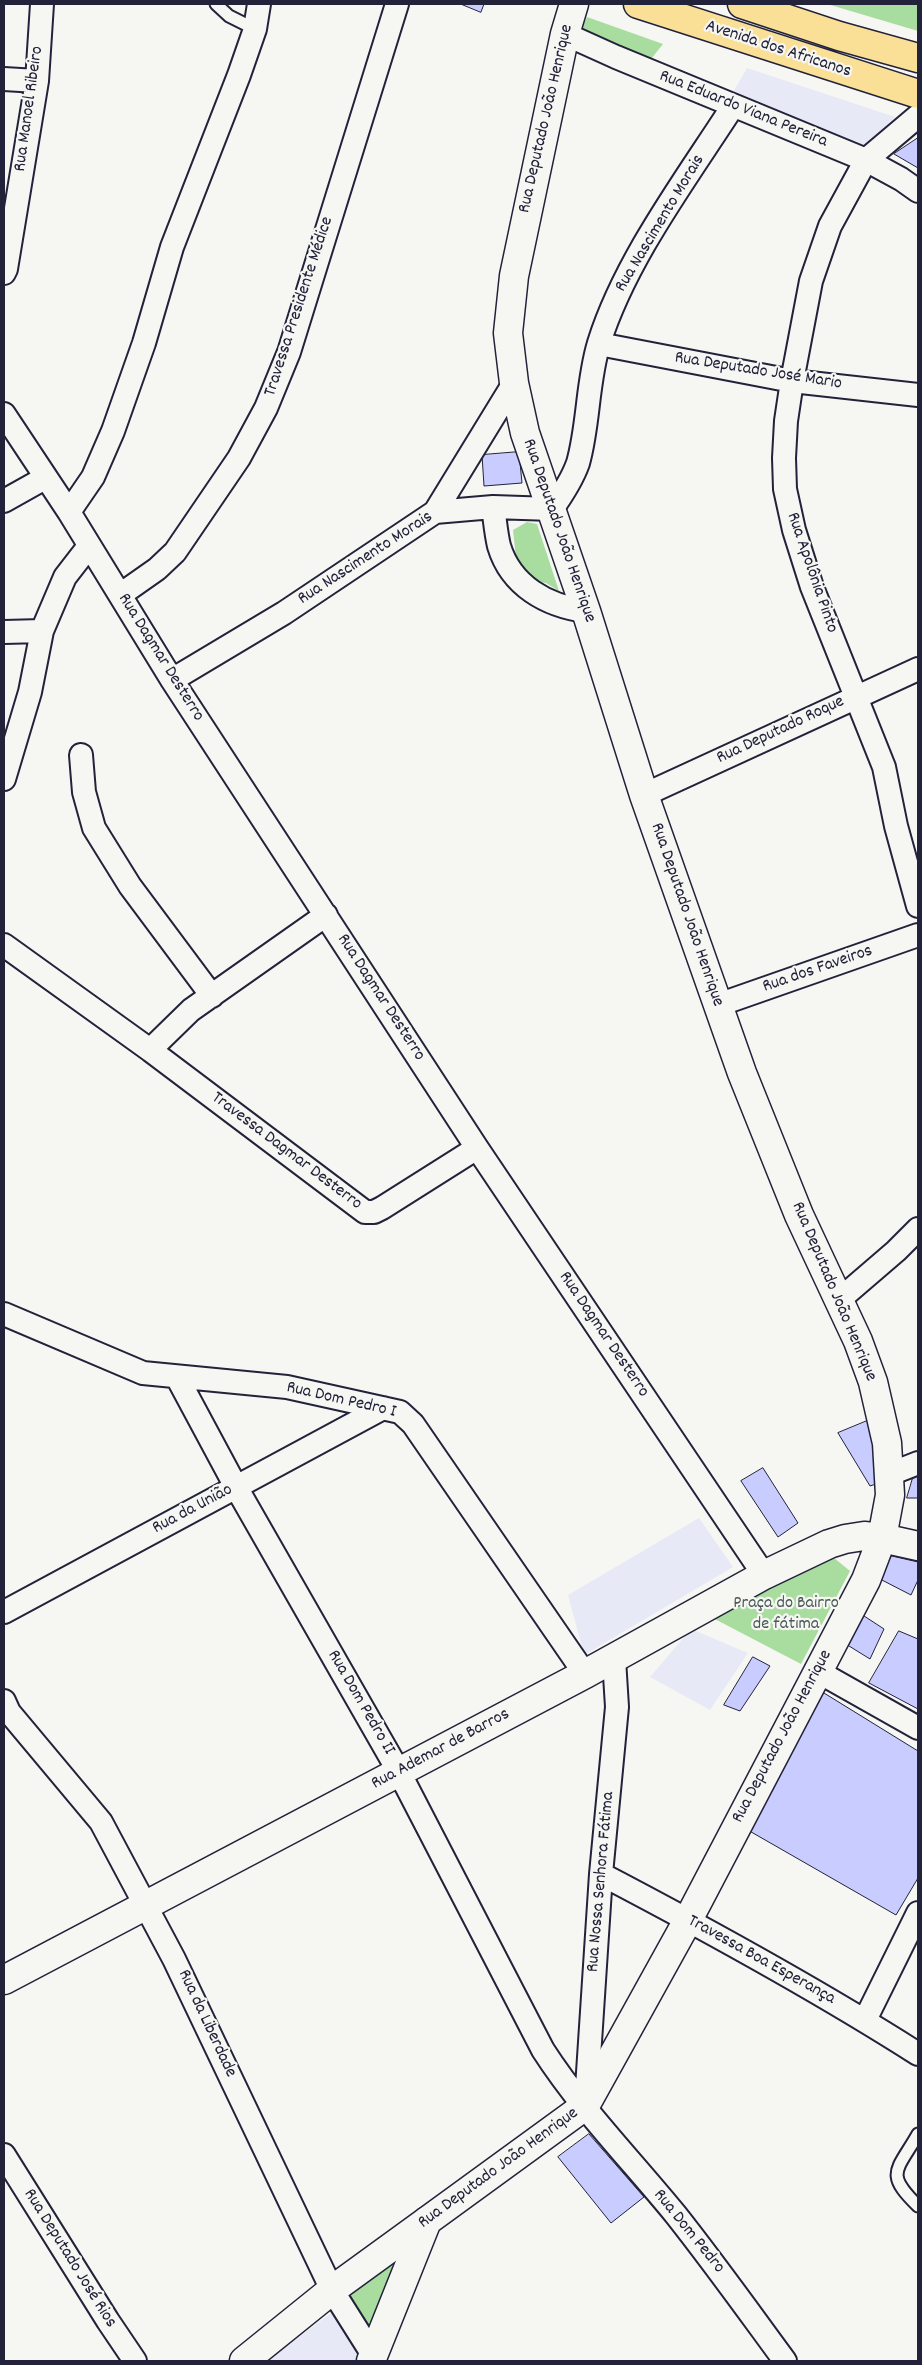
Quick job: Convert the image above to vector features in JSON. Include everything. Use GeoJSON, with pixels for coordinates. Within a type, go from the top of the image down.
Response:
{"type":"FeatureCollection","features":[{"type":"Feature","properties":{"kind":"main road","name":"Rua Deputado João Henrique"},"geometry":{"type":"LineString","coordinates":[[244,2361],[332,2290],[585,2106],[688,1920],[816,1671],[866,1580],[882,1538],[888,1513],[890,1474],[883,1420],[873,1382],[858,1341],[799,1216],[742,1074],[644,795],[586,611],[525,433],[514,383],[508,333],[514,276],[565,34],[574,4]]}},
{"type":"Feature","properties":{"kind":"main road","name":"Avenida dos Africanos"},"geometry":{"type":"LineString","coordinates":[[638,4],[918,94]]}},
{"type":"Feature","properties":{"kind":"main road","name":"Avenida dos Africanos"},"geometry":{"type":"LineString","coordinates":[[742,4],[839,36],[918,58]]}},
{"type":"Feature","properties":{"kind":"main road","name":"Rua Ademar de Barros"},"geometry":{"type":"LineString","coordinates":[[4,1980],[614,1659],[764,1575],[829,1544],[864,1536],[918,1546]]}},
{"type":"Feature","properties":{"kind":"main road"},"geometry":{"type":"LineString","coordinates":[[372,2358],[427,2221]]}},
{"type":"Feature","properties":{"kind":"street","name":"Rua Manoel Ribeiro"},"geometry":{"type":"LineString","coordinates":[[4,273],[6,269],[9,218],[37,81],[42,4]]}},
{"type":"Feature","properties":{"kind":"street"},"geometry":{"type":"LineString","coordinates":[[69,512],[93,477],[113,431],[144,343],[172,248],[255,29],[259,4]]}},
{"type":"Feature","properties":{"kind":"street","name":"Travessa Presidente Médice"},"geometry":{"type":"LineString","coordinates":[[120,594],[157,568],[175,552],[239,458],[266,408],[289,352],[397,4]]}},
{"type":"Feature","properties":{"kind":"street","name":"Rua Eduardo Viana Pereira"},"geometry":{"type":"LineString","coordinates":[[565,34],[733,106],[866,160],[901,179],[918,191]]}},
{"type":"Feature","properties":{"kind":"street"},"geometry":{"type":"LineString","coordinates":[[4,79],[37,81]]}},
{"type":"Feature","properties":{"kind":"street","name":"Rua Nascimento Morais"},"geometry":{"type":"LineString","coordinates":[[172,680],[284,613],[435,512],[494,508],[552,509],[568,486],[578,463],[599,344],[619,294],[644,247],[733,106]]}},
{"type":"Feature","properties":{"kind":"street","name":"Rua Apolônia Pinto"},"geometry":{"type":"LineString","coordinates":[[918,116],[866,160],[830,226],[811,281],[792,381],[786,421],[784,458],[785,489],[794,530],[812,587],[884,767],[896,826],[918,906]]}},
{"type":"Feature","properties":{"kind":"street","name":"Rua Deputado José Mario"},"geometry":{"type":"LineString","coordinates":[[599,344],[792,381],[918,395]]}},
{"type":"Feature","properties":{"kind":"street"},"geometry":{"type":"LineString","coordinates":[[435,512],[514,383]]}},
{"type":"Feature","properties":{"kind":"street","name":"Rua Dagmar Desterro"},"geometry":{"type":"LineString","coordinates":[[4,414],[69,512],[172,680],[477,1148],[764,1575]]}},
{"type":"Feature","properties":{"kind":"street"},"geometry":{"type":"LineString","coordinates":[[4,501],[45,478]]}},
{"type":"Feature","properties":{"kind":"street"},"geometry":{"type":"LineString","coordinates":[[494,508],[499,546],[511,571],[524,586],[543,600],[564,608],[586,611]]}},
{"type":"Feature","properties":{"kind":"street"},"geometry":{"type":"LineString","coordinates":[[4,779],[30,692],[42,631],[65,577],[89,546]]}},
{"type":"Feature","properties":{"kind":"street"},"geometry":{"type":"LineString","coordinates":[[4,632],[42,631]]}},
{"type":"Feature","properties":{"kind":"street","name":"Rua Deputado Roque"},"geometry":{"type":"LineString","coordinates":[[644,795],[918,669]]}},
{"type":"Feature","properties":{"kind":"street"},"geometry":{"type":"LineString","coordinates":[[81,755],[84,792],[94,828],[130,886],[212,996]]}},
{"type":"Feature","properties":{"kind":"street"},"geometry":{"type":"LineString","coordinates":[[150,1050],[191,1010],[326,915]]}},
{"type":"Feature","properties":{"kind":"street","name":"Rua dos Faveiros"},"geometry":{"type":"LineString","coordinates":[[718,1005],[918,935]]}},
{"type":"Feature","properties":{"kind":"street","name":"Travessa Dagmar Desterro"},"geometry":{"type":"LineString","coordinates":[[4,945],[150,1050],[365,1212],[374,1212],[382,1208],[477,1148]]}},
{"type":"Feature","properties":{"kind":"street"},"geometry":{"type":"LineString","coordinates":[[838,1300],[896,1251],[918,1229]]}},
{"type":"Feature","properties":{"kind":"street","name":"Rua Dom Pedro I"},"geometry":{"type":"LineString","coordinates":[[4,1314],[144,1373],[286,1387],[400,1412],[413,1424],[585,1674]]}},
{"type":"Feature","properties":{"kind":"street","name":"Rua Dom Pedro II"},"geometry":{"type":"LineString","coordinates":[[177,1377],[236,1487],[399,1772],[543,2050],[568,2087],[585,2106]]}},
{"type":"Feature","properties":{"kind":"street","name":"Rua da União"},"geometry":{"type":"LineString","coordinates":[[4,1612],[382,1408]]}},
{"type":"Feature","properties":{"kind":"street"},"geometry":{"type":"LineString","coordinates":[[890,1474],[918,1463]]}},
{"type":"Feature","properties":{"kind":"street","name":"Rua Nossa Senhora Fátima"},"geometry":{"type":"LineString","coordinates":[[585,2106],[600,1874],[617,1708],[614,1659]]}},
{"type":"Feature","properties":{"kind":"street"},"geometry":{"type":"LineString","coordinates":[[816,1671],[918,1728]]}},
{"type":"Feature","properties":{"kind":"street","name":"Rua da Liberdade"},"geometry":{"type":"LineString","coordinates":[[6,1707],[101,1822],[147,1904],[332,2290],[372,2358]]}},
{"type":"Feature","properties":{"kind":"street","name":"Travessa Boa Esperança"},"geometry":{"type":"LineString","coordinates":[[600,1874],[688,1920],[865,2020],[918,2054]]}},
{"type":"Feature","properties":{"kind":"street"},"geometry":{"type":"LineString","coordinates":[[865,2020],[918,1913]]}},
{"type":"Feature","properties":{"kind":"street","name":"Rua Dom Pedro"},"geometry":{"type":"LineString","coordinates":[[585,2106],[721,2273],[785,2361]]}},
{"type":"Feature","properties":{"kind":"street","name":"Rua Deputado José Rios"},"geometry":{"type":"LineString","coordinates":[[4,2155],[135,2361]]}},
{"type":"Feature","properties":{"kind":"lane"},"geometry":{"type":"LineString","coordinates":[[216,4],[228,16],[255,29]]}},
{"type":"Feature","properties":{"kind":"lane"},"geometry":{"type":"LineString","coordinates":[[918,2134],[898,2168],[896,2180],[900,2188],[918,2206]]}},
{"type":"Feature","properties":{"kind":"shaded area"},"geometry":{"type":"Polygon","coordinates":[[[747,68],[895,117],[864,148],[733,92],[747,68]]]}},
{"type":"Feature","properties":{"kind":"shaded area"},"geometry":{"type":"Polygon","coordinates":[[[699,1518],[733,1567],[584,1655],[568,1595],[699,1518]]]}},
{"type":"Feature","properties":{"kind":"shaded area"},"geometry":{"type":"Polygon","coordinates":[[[691,1629],[748,1653],[710,1710],[650,1677],[691,1629]]]}},
{"type":"Feature","properties":{"kind":"shaded area"},"geometry":{"type":"Polygon","coordinates":[[[331,2313],[360,2355],[358,2361],[267,2361],[331,2313]]]}},
{"type":"Feature","properties":{"kind":"green space"},"geometry":{"type":"Polygon","coordinates":[[[827,4],[918,4],[918,31],[827,4]]]}},
{"type":"Feature","properties":{"kind":"green space"},"geometry":{"type":"Polygon","coordinates":[[[587,17],[663,44],[647,64],[580,32],[587,17]]]}},
{"type":"Feature","properties":{"kind":"green space"},"geometry":{"type":"Polygon","coordinates":[[[527,522],[537,524],[559,591],[546,583],[530,581],[516,557],[513,530],[527,522]]]}},
{"type":"Feature","properties":{"kind":"green space","name":"Praça do Bairro de fátima"},"geometry":{"type":"Polygon","coordinates":[[[828,1553],[850,1571],[801,1664],[709,1616],[828,1553]]]}},
{"type":"Feature","properties":{"kind":"green space"},"geometry":{"type":"Polygon","coordinates":[[[396,2257],[367,2336],[343,2296],[396,2257]]]}},
{"type":"Feature","properties":{"kind":"building"},"geometry":{"type":"Polygon","coordinates":[[[461,4],[484,4],[481,12],[461,4]]]}},
{"type":"Feature","properties":{"kind":"building"},"geometry":{"type":"Polygon","coordinates":[[[918,138],[918,168],[894,154],[918,138]]]}},
{"type":"Feature","properties":{"kind":"building"},"geometry":{"type":"Polygon","coordinates":[[[519,452],[522,483],[484,486],[482,455],[519,452]]]}},
{"type":"Feature","properties":{"kind":"building"},"geometry":{"type":"Polygon","coordinates":[[[867,1421],[888,1480],[870,1486],[838,1433],[867,1421]]]}},
{"type":"Feature","properties":{"kind":"building"},"geometry":{"type":"Polygon","coordinates":[[[763,1468],[798,1523],[778,1537],[741,1481],[763,1468]]]}},
{"type":"Feature","properties":{"kind":"building"},"geometry":{"type":"Polygon","coordinates":[[[915,1471],[918,1471],[918,1498],[907,1498],[915,1471]]]}},
{"type":"Feature","properties":{"kind":"building"},"geometry":{"type":"Polygon","coordinates":[[[892,1556],[918,1562],[918,1580],[911,1595],[878,1578],[892,1556]]]}},
{"type":"Feature","properties":{"kind":"building"},"geometry":{"type":"Polygon","coordinates":[[[858,1612],[884,1629],[870,1659],[841,1641],[858,1612]]]}},
{"type":"Feature","properties":{"kind":"building"},"geometry":{"type":"Polygon","coordinates":[[[899,1631],[918,1639],[918,1709],[869,1683],[899,1631]]]}},
{"type":"Feature","properties":{"kind":"building"},"geometry":{"type":"Polygon","coordinates":[[[753,1657],[770,1666],[740,1711],[724,1705],[753,1657]]]}},
{"type":"Feature","properties":{"kind":"building"},"geometry":{"type":"Polygon","coordinates":[[[824,1693],[918,1751],[918,1878],[896,1915],[746,1829],[824,1693]]]}},
{"type":"Feature","properties":{"kind":"building"},"geometry":{"type":"Polygon","coordinates":[[[589,2134],[644,2197],[611,2223],[558,2157],[589,2134]]]}}]}
